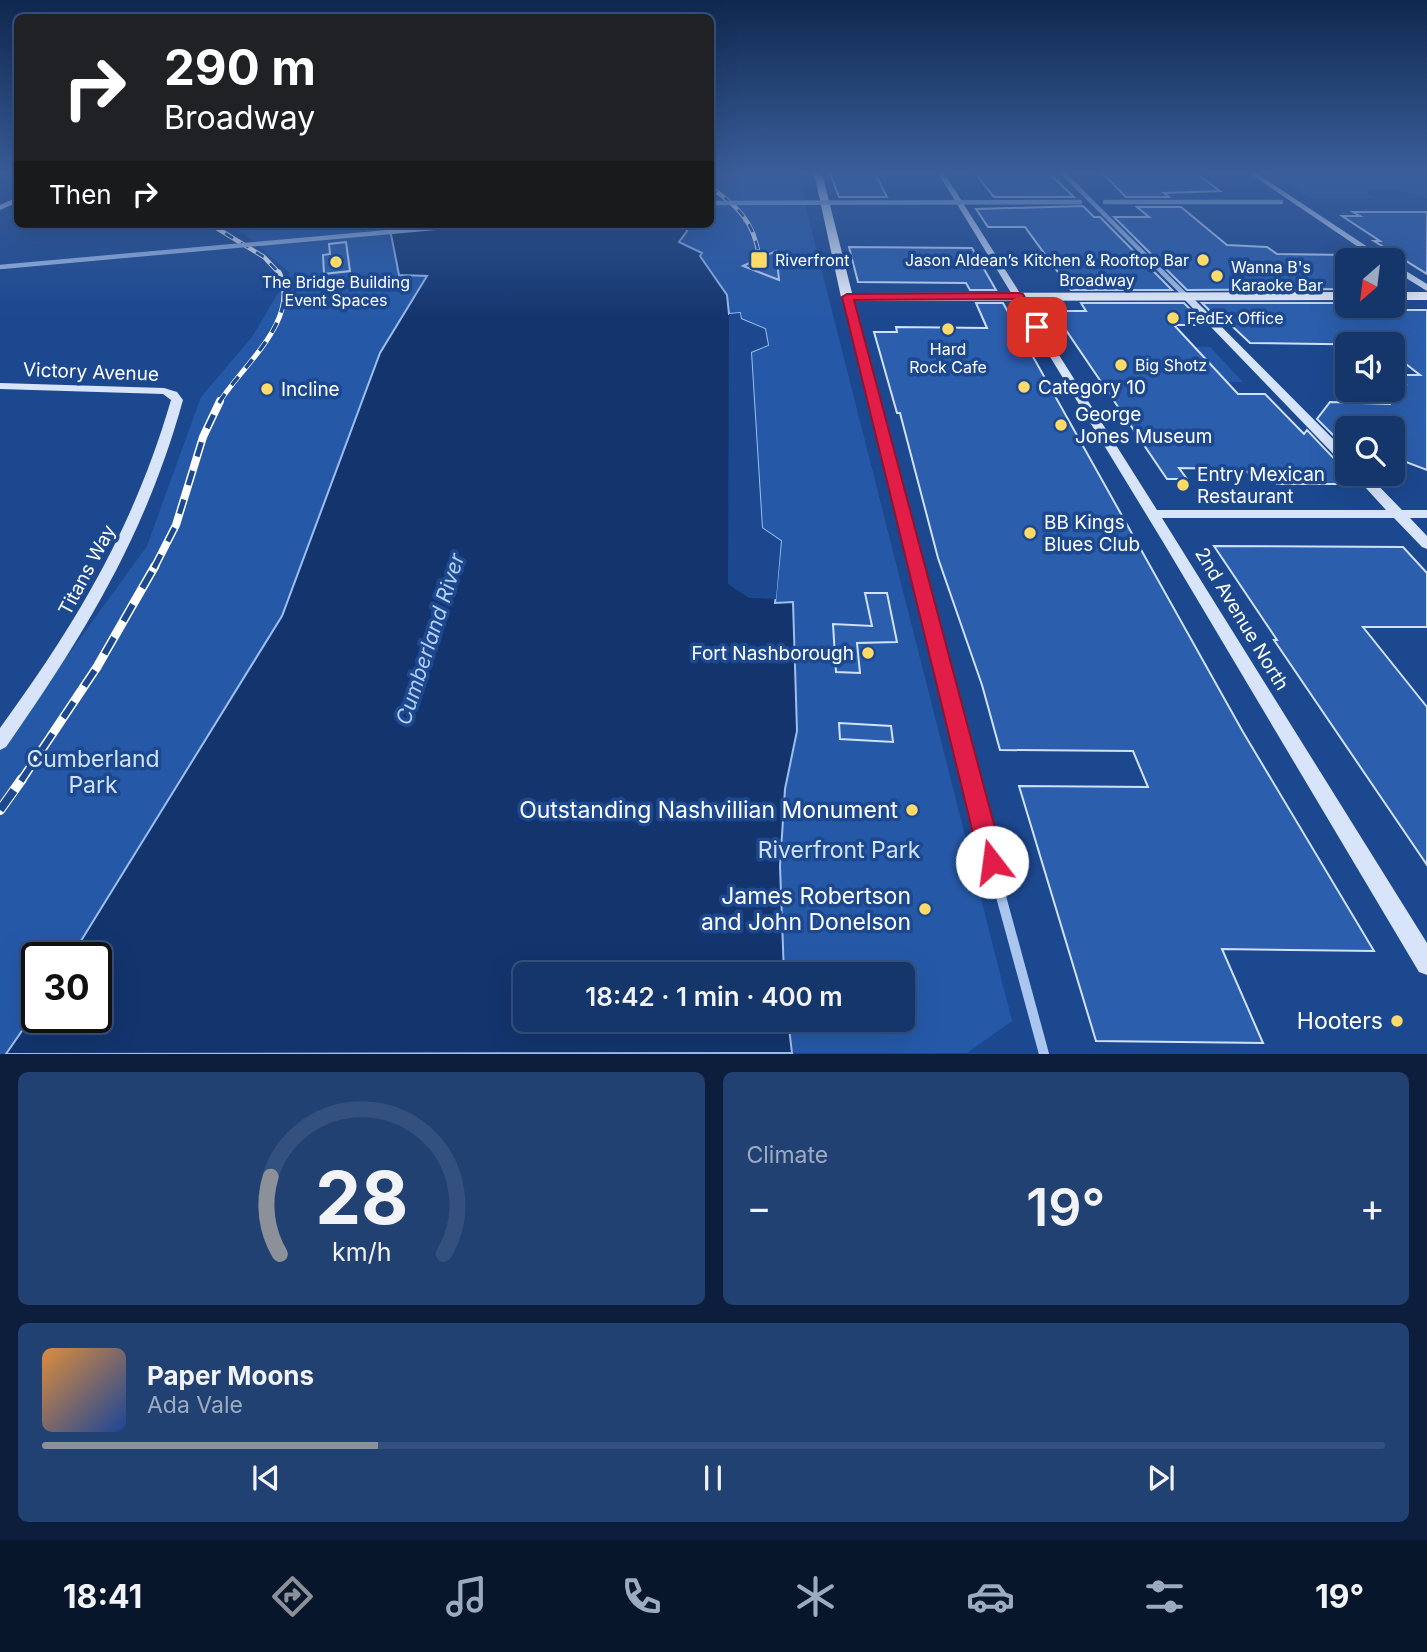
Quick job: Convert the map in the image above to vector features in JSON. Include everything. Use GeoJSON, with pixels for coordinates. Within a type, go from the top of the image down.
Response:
{"type":"FeatureCollection","features":[{"type":"Feature","properties":{"kind":"main road"},"geometry":{"type":"LineString","coordinates":[[830,222],[847,297]]}},
{"type":"Feature","properties":{"kind":"main road","name":"Broadway"},"geometry":{"type":"LineString","coordinates":[[847,297],[1335,296]]}},
{"type":"Feature","properties":{"kind":"main road"},"geometry":{"type":"LineString","coordinates":[[1405,296],[1427,296]]}},
{"type":"Feature","properties":{"kind":"street","name":"2nd Avenue North"},"geometry":{"type":"LineString","coordinates":[[972,222],[1427,964]]}},
{"type":"Feature","properties":{"kind":"street"},"geometry":{"type":"LineString","coordinates":[[1112,222],[1335,449]]}},
{"type":"Feature","properties":{"kind":"street"},"geometry":{"type":"LineString","coordinates":[[1326,222],[1365,248]]}},
{"type":"Feature","properties":{"kind":"street"},"geometry":{"type":"LineString","coordinates":[[0,267],[434,228]]}},
{"type":"Feature","properties":{"kind":"street"},"geometry":{"type":"LineString","coordinates":[[1405,274],[1427,288]]}},
{"type":"Feature","properties":{"kind":"street"},"geometry":{"type":"LineString","coordinates":[[847,297],[963,756],[1044,1054]]}},
{"type":"Feature","properties":{"kind":"street","name":"Victory Avenue"},"geometry":{"type":"LineString","coordinates":[[0,387],[164,391],[173,394],[177,400]]}},
{"type":"Feature","properties":{"kind":"street","name":"Titans Way"},"geometry":{"type":"LineString","coordinates":[[0,742],[59,659],[115,562],[152,477],[177,400]]}},
{"type":"Feature","properties":{"kind":"street"},"geometry":{"type":"LineString","coordinates":[[1371,486],[1427,544]]}},
{"type":"Feature","properties":{"kind":"street"},"geometry":{"type":"LineString","coordinates":[[1152,514],[1427,514]]}},
{"type":"Feature","properties":{"kind":"green space","name":"Riverfront Park"},"geometry":{"type":"Polygon","coordinates":[[[714,222],[809,222],[1012,1021],[967,1053],[681,1053],[682,1032],[915,1032],[915,962],[687,962],[775,603],[781,542],[762,529],[751,352],[729,314],[727,295],[706,262],[678,242],[687,228],[714,228],[714,222]]]}},
{"type":"Feature","properties":{"kind":"green space","name":"Cumberland Park"},"geometry":{"type":"Polygon","coordinates":[[[237,228],[394,228],[427,275],[305,574],[100,942],[21,942],[21,1033],[32,1033],[25,1053],[0,1054],[0,749],[147,546],[201,397],[252,337],[290,273],[237,228]]]}},
{"type":"Feature","properties":{"kind":"green space"},"geometry":{"type":"Polygon","coordinates":[[[1147,347],[1210,347],[1243,382],[1171,381],[1147,347]]]}},
{"type":"Feature","properties":{"kind":"water","name":"Cumberland River"},"geometry":{"type":"Polygon","coordinates":[[[390,228],[687,228],[679,242],[702,253],[700,256],[727,295],[729,314],[740,313],[741,319],[765,329],[768,345],[751,352],[762,528],[781,541],[775,603],[793,602],[797,731],[785,789],[780,866],[784,962],[513,962],[513,1032],[789,1032],[792,1053],[6,1054],[21,1032],[112,1033],[112,942],[80,942],[282,616],[380,353],[427,276],[399,275],[390,228]]]}},
{"type":"Feature","properties":{"kind":"pier"},"geometry":{"type":"Polygon","coordinates":[[[740,313],[741,319],[765,329],[768,345],[751,352],[762,528],[781,541],[776,599],[749,598],[728,584],[729,314],[740,313]]]}},
{"type":"Feature","properties":{"kind":"building"},"geometry":{"type":"Polygon","coordinates":[[[985,222],[1105,222],[1172,290],[1071,290],[1025,227],[988,227],[985,222]]]}},
{"type":"Feature","properties":{"kind":"building"},"geometry":{"type":"Polygon","coordinates":[[[1119,222],[1199,222],[1227,245],[1267,247],[1277,254],[1335,255],[1335,289],[1187,290],[1119,222]]]}},
{"type":"Feature","properties":{"kind":"building"},"geometry":{"type":"Polygon","coordinates":[[[1351,222],[1427,222],[1427,274],[1405,260],[1405,248],[1385,248],[1374,241],[1380,241],[1351,222]]]}},
{"type":"Feature","properties":{"kind":"building","name":"The Bridge Building Event Spaces"},"geometry":{"type":"Polygon","coordinates":[[[346,242],[350,271],[324,274],[323,255],[330,254],[329,244],[346,242]]]}},
{"type":"Feature","properties":{"kind":"building"},"geometry":{"type":"Polygon","coordinates":[[[849,247],[972,248],[996,290],[970,290],[966,283],[858,282],[849,247]]]}},
{"type":"Feature","properties":{"kind":"building"},"geometry":{"type":"Polygon","coordinates":[[[776,251],[779,280],[743,266],[776,251]]]}},
{"type":"Feature","properties":{"kind":"building"},"geometry":{"type":"Polygon","coordinates":[[[976,303],[1003,303],[1243,732],[1374,951],[1222,949],[1263,1043],[1096,1041],[1019,786],[1148,787],[1133,751],[1000,750],[982,685],[938,558],[900,413],[897,413],[874,332],[897,332],[896,327],[987,328],[976,303]]]}},
{"type":"Feature","properties":{"kind":"building"},"geometry":{"type":"Polygon","coordinates":[[[1081,303],[1184,303],[1205,325],[1174,325],[1238,394],[1265,394],[1304,434],[1307,430],[1335,460],[1335,484],[1277,484],[1272,478],[1252,478],[1245,469],[1179,468],[1187,479],[1167,479],[1053,311],[1086,311],[1081,303]]]}},
{"type":"Feature","properties":{"kind":"building"},"geometry":{"type":"Polygon","coordinates":[[[1202,303],[1335,303],[1335,318],[1405,318],[1405,310],[1427,310],[1427,470],[1405,462],[1405,416],[1335,416],[1335,437],[1317,419],[1330,402],[1405,402],[1405,375],[1420,375],[1405,363],[1405,332],[1335,332],[1335,344],[1250,343],[1231,325],[1224,325],[1202,303]]]}},
{"type":"Feature","properties":{"kind":"building"},"geometry":{"type":"Polygon","coordinates":[[[1214,546],[1403,547],[1427,573],[1427,627],[1363,627],[1427,707],[1427,865],[1274,640],[1277,640],[1214,546]]]}},
{"type":"Feature","properties":{"kind":"building"},"geometry":{"type":"Polygon","coordinates":[[[865,593],[887,593],[897,642],[857,643],[860,673],[836,672],[833,624],[872,626],[865,593]]]}},
{"type":"Feature","properties":{"kind":"building"},"geometry":{"type":"Polygon","coordinates":[[[839,723],[891,726],[893,742],[840,739],[839,723]]]}},
{"type":"Feature","properties":{"kind":"railway"},"geometry":{"type":"LineString","coordinates":[[748,222],[759,256]]}},
{"type":"Feature","properties":{"kind":"railway"},"geometry":{"type":"LineString","coordinates":[[217,228],[264,257],[279,273]]}},
{"type":"Feature","properties":{"kind":"railway"},"geometry":{"type":"LineString","coordinates":[[219,403],[276,325],[284,290],[279,273]]}},
{"type":"Feature","properties":{"kind":"railway"},"geometry":{"type":"LineString","coordinates":[[154,568],[176,525],[203,437],[219,403]]}},
{"type":"Feature","properties":{"kind":"railway"},"geometry":{"type":"LineString","coordinates":[[21,781],[97,667],[155,566]]}},
{"type":"Feature","properties":{"kind":"railway"},"geometry":{"type":"LineString","coordinates":[[0,810],[22,779]]}},
{"type":"Feature","properties":{"kind":"place","name":"Riverfront"},"geometry":{"type":"Point","coordinates":[759,260]}},
{"type":"Feature","properties":{"kind":"place","name":"Jason Aldean’s Kitchen & Rooftop Bar"},"geometry":{"type":"Point","coordinates":[1203,260]}},
{"type":"Feature","properties":{"kind":"place","name":"The Bridge Building Event Spaces"},"geometry":{"type":"Point","coordinates":[336,262]}},
{"type":"Feature","properties":{"kind":"place","name":"Wanna B's Karaoke Bar"},"geometry":{"type":"Point","coordinates":[1217,276]}},
{"type":"Feature","properties":{"kind":"place","name":"FedEx Office"},"geometry":{"type":"Point","coordinates":[1173,318]}},
{"type":"Feature","properties":{"kind":"place","name":"Hard Rock Cafe"},"geometry":{"type":"Point","coordinates":[948,329]}},
{"type":"Feature","properties":{"kind":"place","name":"Big Shotz"},"geometry":{"type":"Point","coordinates":[1121,365]}},
{"type":"Feature","properties":{"kind":"place","name":"Category 10"},"geometry":{"type":"Point","coordinates":[1024,387]}},
{"type":"Feature","properties":{"kind":"place","name":"Incline"},"geometry":{"type":"Point","coordinates":[267,389]}},
{"type":"Feature","properties":{"kind":"place","name":"George Jones Museum"},"geometry":{"type":"Point","coordinates":[1061,425]}},
{"type":"Feature","properties":{"kind":"place","name":"Entry Mexican Restaurant"},"geometry":{"type":"Point","coordinates":[1183,485]}},
{"type":"Feature","properties":{"kind":"place","name":"BB Kings Blues Club"},"geometry":{"type":"Point","coordinates":[1030,533]}},
{"type":"Feature","properties":{"kind":"place","name":"Fort Nashborough"},"geometry":{"type":"Point","coordinates":[868,653]}},
{"type":"Feature","properties":{"kind":"place","name":"Outstanding Nashvillian Monument"},"geometry":{"type":"Point","coordinates":[912,810]}},
{"type":"Feature","properties":{"kind":"place","name":"James Robertson and John Donelson"},"geometry":{"type":"Point","coordinates":[925,909]}},
{"type":"Feature","properties":{"kind":"place","name":"Hooters"},"geometry":{"type":"Point","coordinates":[1397,1021]}},
{"type":"Feature","properties":{"kind":"route"},"geometry":{"type":"LineString","coordinates":[[992,862],[847,297],[1019,296],[1037,327]]}}]}
